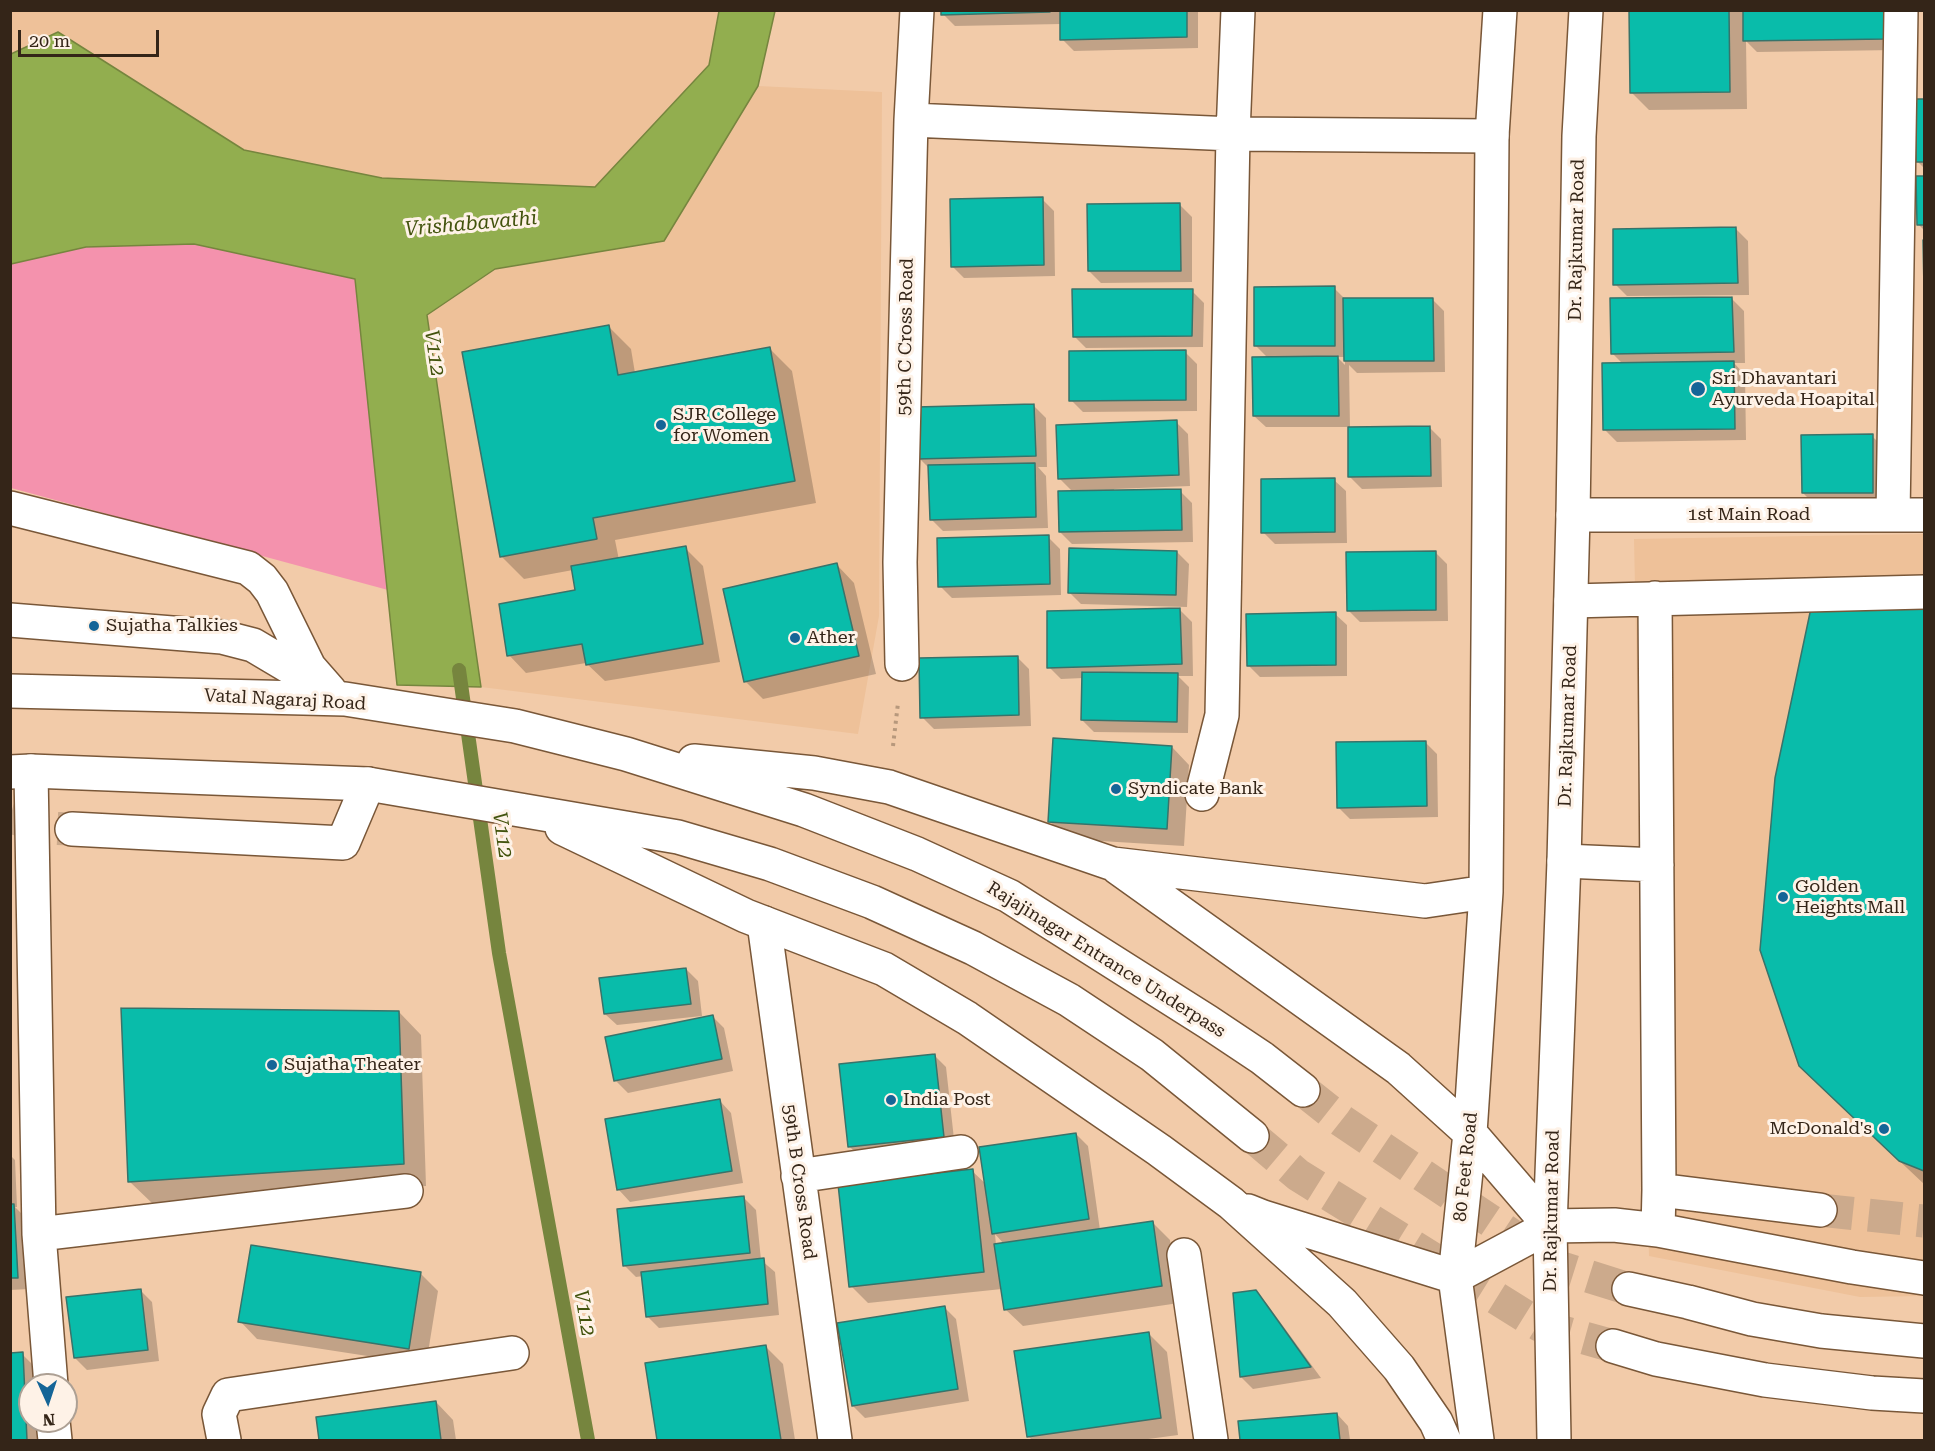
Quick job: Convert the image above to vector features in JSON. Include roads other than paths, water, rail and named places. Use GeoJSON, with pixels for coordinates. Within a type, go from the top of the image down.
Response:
{"type":"FeatureCollection","features":[{"type":"Feature","properties":{"kind":"main road","name":"59th C Cross Road"},"geometry":{"type":"LineString","coordinates":[[902,664],[900,562],[911,120],[917,10]]}},
{"type":"Feature","properties":{"kind":"main road"},"geometry":{"type":"LineString","coordinates":[[1202,794],[1222,715],[1233,134],[1238,10]]}},
{"type":"Feature","properties":{"kind":"main road"},"geometry":{"type":"LineString","coordinates":[[626,754],[814,773],[889,787],[1113,864],[1425,901],[1486,892],[1492,136],[1500,10]]}},
{"type":"Feature","properties":{"kind":"main road","name":"Dr. Rajkumar Road"},"geometry":{"type":"LineString","coordinates":[[1554,1440],[1550,1226],[1574,515],[1579,136],[1586,10]]}},
{"type":"Feature","properties":{"kind":"main road"},"geometry":{"type":"LineString","coordinates":[[1901,10],[1909,515]]}},
{"type":"Feature","properties":{"kind":"main road"},"geometry":{"type":"LineString","coordinates":[[911,120],[1233,134],[1492,136]]}},
{"type":"Feature","properties":{"kind":"main road"},"geometry":{"type":"LineString","coordinates":[[10,508],[248,568],[262,579],[272,592],[309,667],[338,695]]}},
{"type":"Feature","properties":{"kind":"main road","name":"1st Main Road"},"geometry":{"type":"LineString","coordinates":[[1574,515],[1909,515]]}},
{"type":"Feature","properties":{"kind":"main road"},"geometry":{"type":"LineString","coordinates":[[1571,601],[1924,592]]}},
{"type":"Feature","properties":{"kind":"main road"},"geometry":{"type":"LineString","coordinates":[[1655,598],[1658,1230]]}},
{"type":"Feature","properties":{"kind":"main road"},"geometry":{"type":"LineString","coordinates":[[10,620],[222,637],[253,645],[338,695]]}},
{"type":"Feature","properties":{"kind":"main road","name":"Vatal Nagaraj Road"},"geometry":{"type":"LineString","coordinates":[[10,691],[338,695],[515,726],[626,754]]}},
{"type":"Feature","properties":{"kind":"main road","name":"Rajajinagar Entrance Underpass"},"geometry":{"type":"LineString","coordinates":[[626,754],[804,810],[917,854],[1009,896],[1208,1022],[1262,1058],[1303,1090]]}},
{"type":"Feature","properties":{"kind":"main road"},"geometry":{"type":"LineString","coordinates":[[50,1373],[39,1234],[20,772],[378,786],[678,837],[770,864],[873,902],[973,948],[1069,1000],[1152,1055],[1251,1136]]}},
{"type":"Feature","properties":{"kind":"main road"},"geometry":{"type":"LineString","coordinates":[[72,829],[343,843],[378,786]]}},
{"type":"Feature","properties":{"kind":"main road"},"geometry":{"type":"LineString","coordinates":[[528,812],[764,923],[884,969],[967,1018],[1159,1150],[1231,1203],[1342,1303],[1399,1368],[1436,1422],[1444,1440]]}},
{"type":"Feature","properties":{"kind":"main road"},"geometry":{"type":"LineString","coordinates":[[1564,861],[1657,865]]}},
{"type":"Feature","properties":{"kind":"main road"},"geometry":{"type":"LineString","coordinates":[[1113,864],[1386,1057],[1470,1133],[1550,1226]]}},
{"type":"Feature","properties":{"kind":"main road","name":"80 Feet Road"},"geometry":{"type":"LineString","coordinates":[[1477,1440],[1455,1277],[1470,1133],[1486,892]]}},
{"type":"Feature","properties":{"kind":"main road","name":"59th B Cross Road"},"geometry":{"type":"LineString","coordinates":[[764,923],[835,1440]]}},
{"type":"Feature","properties":{"kind":"main road"},"geometry":{"type":"LineString","coordinates":[[798,1176],[961,1152]]}},
{"type":"Feature","properties":{"kind":"main road"},"geometry":{"type":"LineString","coordinates":[[1659,1190],[1820,1210]]}},
{"type":"Feature","properties":{"kind":"main road"},"geometry":{"type":"LineString","coordinates":[[39,1234],[406,1191]]}},
{"type":"Feature","properties":{"kind":"main road"},"geometry":{"type":"LineString","coordinates":[[1231,1203],[1263,1217],[1455,1277],[1550,1226],[1614,1225],[1658,1230],[1852,1268],[1924,1278]]}},
{"type":"Feature","properties":{"kind":"main road"},"geometry":{"type":"LineString","coordinates":[[1184,1255],[1211,1440]]}},
{"type":"Feature","properties":{"kind":"main road"},"geometry":{"type":"LineString","coordinates":[[1629,1288],[1752,1319],[1821,1331],[1924,1341]]}},
{"type":"Feature","properties":{"kind":"main road"},"geometry":{"type":"LineString","coordinates":[[1613,1346],[1656,1359],[1766,1380],[1872,1393],[1924,1396]]}},
{"type":"Feature","properties":{"kind":"main road"},"geometry":{"type":"LineString","coordinates":[[224,1440],[219,1414],[228,1395],[512,1353]]}},
{"type":"Feature","properties":{"kind":"water","name":"Vrishabavathi"},"geometry":{"type":"Polygon","coordinates":[[[719,11],[775,11],[758,86],[664,241],[495,269],[427,315],[481,687],[397,685],[355,279],[194,244],[86,247],[11,264],[11,54],[58,32],[244,150],[382,178],[595,187],[709,65],[719,11]]]}},
{"type":"Feature","properties":{"kind":"waterway","name":"V112"},"geometry":{"type":"LineString","coordinates":[[459,670],[499,953],[588,1440]]}},
{"type":"Feature","properties":{"kind":"tunnel"},"geometry":{"type":"LineString","coordinates":[[10,817],[48,828],[72,829]]}},
{"type":"Feature","properties":{"kind":"tunnel"},"geometry":{"type":"LineString","coordinates":[[1303,1090],[1342,1121],[1559,1267],[1629,1289]]}},
{"type":"Feature","properties":{"kind":"tunnel"},"geometry":{"type":"LineString","coordinates":[[1252,1136],[1298,1175],[1541,1326],[1613,1346]]}},
{"type":"Feature","properties":{"kind":"tunnel"},"geometry":{"type":"LineString","coordinates":[[1820,1210],[1924,1221]]}},
{"type":"Feature","properties":{"kind":"place","name":"Sri Dhavantari Ayurveda Hoapital"},"geometry":{"type":"Point","coordinates":[1698,389]}},
{"type":"Feature","properties":{"kind":"place","name":"SJR College for Women"},"geometry":{"type":"Point","coordinates":[661,425]}},
{"type":"Feature","properties":{"kind":"place","name":"Sujatha Talkies"},"geometry":{"type":"Point","coordinates":[94,626]}},
{"type":"Feature","properties":{"kind":"place","name":"Ather"},"geometry":{"type":"Point","coordinates":[795,638]}},
{"type":"Feature","properties":{"kind":"place","name":"Syndicate Bank"},"geometry":{"type":"Point","coordinates":[1116,789]}},
{"type":"Feature","properties":{"kind":"place","name":"Golden Heights Mall"},"geometry":{"type":"Point","coordinates":[1783,897]}},
{"type":"Feature","properties":{"kind":"place","name":"Sujatha Theater"},"geometry":{"type":"Point","coordinates":[272,1065]}},
{"type":"Feature","properties":{"kind":"place","name":"India Post"},"geometry":{"type":"Point","coordinates":[891,1100]}},
{"type":"Feature","properties":{"kind":"place","name":"McDonald's"},"geometry":{"type":"Point","coordinates":[1884,1129]}}]}
